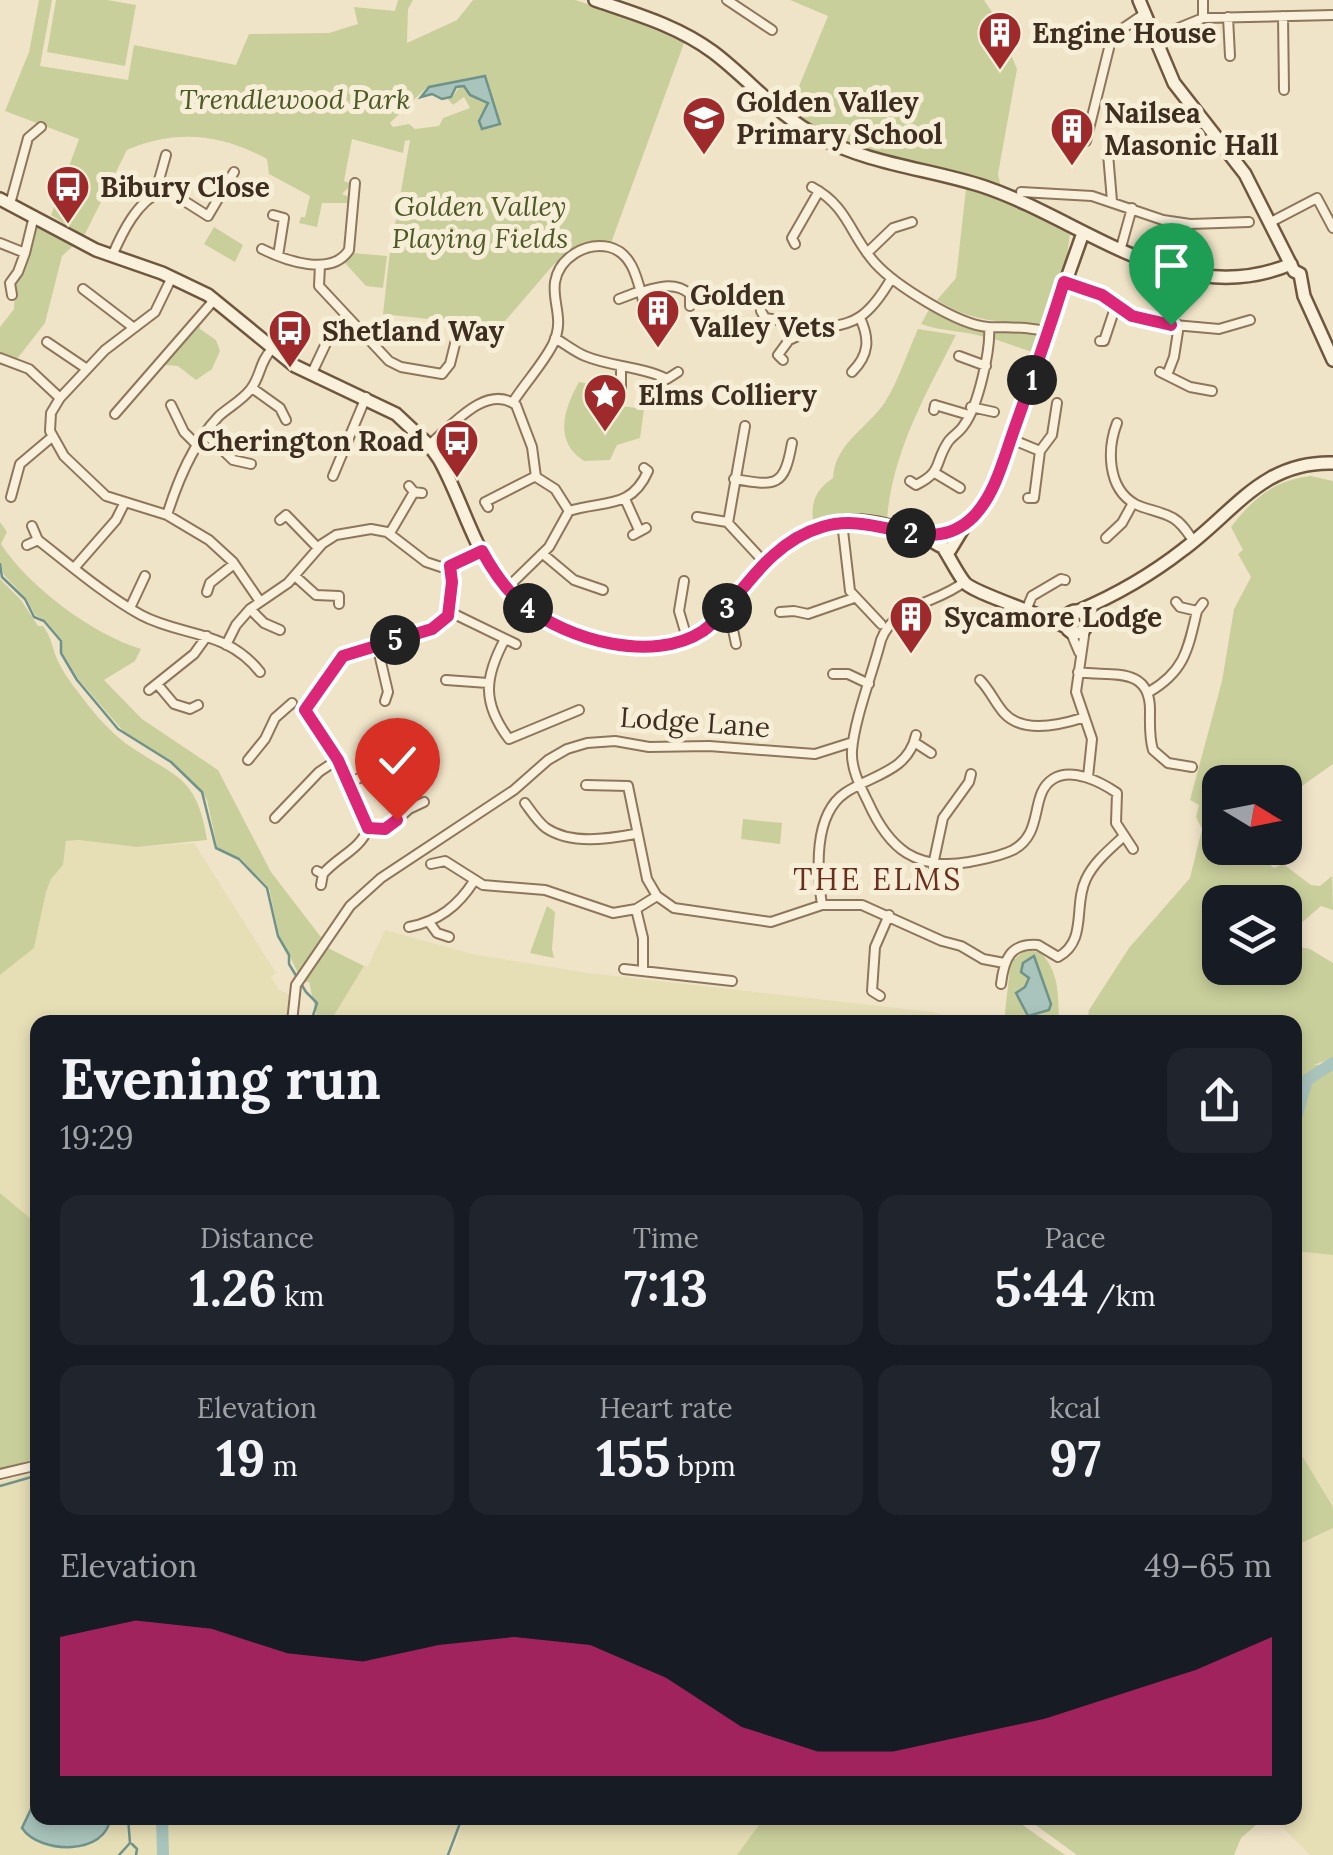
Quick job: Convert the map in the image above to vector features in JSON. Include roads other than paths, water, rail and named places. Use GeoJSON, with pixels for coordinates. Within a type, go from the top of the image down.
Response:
{"type":"FeatureCollection","features":[{"type":"Feature","properties":{"kind":"street"},"geometry":{"type":"LineString","coordinates":[[596,0],[624,5],[704,46],[788,118],[818,137],[904,167],[990,188],[1162,267],[1215,276],[1295,274]]}},
{"type":"Feature","properties":{"kind":"street"},"geometry":{"type":"LineString","coordinates":[[727,0],[772,30]]}},
{"type":"Feature","properties":{"kind":"street"},"geometry":{"type":"LineString","coordinates":[[1139,0],[1174,83],[1245,174],[1271,222],[1333,360]]}},
{"type":"Feature","properties":{"kind":"street"},"geometry":{"type":"LineString","coordinates":[[1203,18],[1204,0]]}},
{"type":"Feature","properties":{"kind":"street"},"geometry":{"type":"LineString","coordinates":[[1086,141],[1111,40],[1144,14]]}},
{"type":"Feature","properties":{"kind":"street"},"geometry":{"type":"LineString","coordinates":[[1154,38],[1203,18],[1333,14]]}},
{"type":"Feature","properties":{"kind":"street"},"geometry":{"type":"LineString","coordinates":[[1273,81],[1284,85],[1283,16]]}},
{"type":"Feature","properties":{"kind":"street"},"geometry":{"type":"LineString","coordinates":[[1228,17],[1223,39],[1230,56]]}},
{"type":"Feature","properties":{"kind":"street"},"geometry":{"type":"LineString","coordinates":[[40,127],[28,139],[5,202],[112,256],[172,277],[215,299],[272,349],[310,375],[366,397],[396,414],[429,445],[448,476],[482,551],[507,588],[534,612],[586,636],[643,646],[703,631],[766,563],[802,534],[842,522],[875,524],[948,543]]}},
{"type":"Feature","properties":{"kind":"street"},"geometry":{"type":"LineString","coordinates":[[1112,201],[1108,158],[1111,144],[1130,147]]}},
{"type":"Feature","properties":{"kind":"street"},"geometry":{"type":"LineString","coordinates":[[162,191],[159,180],[166,155]]}},
{"type":"Feature","properties":{"kind":"street"},"geometry":{"type":"LineString","coordinates":[[152,162],[162,166]]}},
{"type":"Feature","properties":{"kind":"street"},"geometry":{"type":"LineString","coordinates":[[162,191],[212,219],[234,172]]}},
{"type":"Feature","properties":{"kind":"street"},"geometry":{"type":"LineString","coordinates":[[262,249],[320,265],[336,262],[348,252],[350,193],[356,182]]}},
{"type":"Feature","properties":{"kind":"street"},"geometry":{"type":"LineString","coordinates":[[790,239],[815,189],[840,208],[867,253],[891,279],[956,316],[989,327],[1013,325],[1049,332]]}},
{"type":"Feature","properties":{"kind":"street"},"geometry":{"type":"LineString","coordinates":[[112,256],[144,202],[162,191]]}},
{"type":"Feature","properties":{"kind":"street"},"geometry":{"type":"LineString","coordinates":[[1021,192],[1112,201],[1164,220],[1205,229],[1249,222]]}},
{"type":"Feature","properties":{"kind":"street"},"geometry":{"type":"LineString","coordinates":[[1271,222],[1316,198],[1333,228]]}},
{"type":"Feature","properties":{"kind":"street"},"geometry":{"type":"LineString","coordinates":[[1120,251],[1132,208]]}},
{"type":"Feature","properties":{"kind":"street"},"geometry":{"type":"LineString","coordinates":[[272,215],[295,219]]}},
{"type":"Feature","properties":{"kind":"street"},"geometry":{"type":"LineString","coordinates":[[12,294],[5,283],[18,272],[34,216]]}},
{"type":"Feature","properties":{"kind":"street"},"geometry":{"type":"LineString","coordinates":[[278,256],[284,218]]}},
{"type":"Feature","properties":{"kind":"street"},"geometry":{"type":"LineString","coordinates":[[867,253],[906,220]]}},
{"type":"Feature","properties":{"kind":"street"},"geometry":{"type":"LineString","coordinates":[[948,543],[991,492],[1083,233]]}},
{"type":"Feature","properties":{"kind":"street"},"geometry":{"type":"LineString","coordinates":[[0,243],[25,253]]}},
{"type":"Feature","properties":{"kind":"street"},"geometry":{"type":"LineString","coordinates":[[513,402],[556,338],[556,280],[564,263],[576,252],[598,246],[617,250],[632,264],[644,304]]}},
{"type":"Feature","properties":{"kind":"street"},"geometry":{"type":"LineString","coordinates":[[320,265],[318,284],[389,361],[437,376],[450,364],[458,332]]}},
{"type":"Feature","properties":{"kind":"street"},"geometry":{"type":"LineString","coordinates":[[172,277],[157,310],[104,350],[60,398],[50,415],[52,437],[106,496],[167,515],[203,535],[234,564],[258,600]]}},
{"type":"Feature","properties":{"kind":"street"},"geometry":{"type":"LineString","coordinates":[[777,358],[785,344],[796,336],[836,328],[860,318],[876,303],[891,279]]}},
{"type":"Feature","properties":{"kind":"street"},"geometry":{"type":"LineString","coordinates":[[1064,282],[1099,293],[1137,317],[1218,329],[1240,329],[1250,320]]}},
{"type":"Feature","properties":{"kind":"street"},"geometry":{"type":"LineString","coordinates":[[619,299],[674,286],[694,292],[690,306]]}},
{"type":"Feature","properties":{"kind":"street"},"geometry":{"type":"LineString","coordinates":[[89,290],[134,328]]}},
{"type":"Feature","properties":{"kind":"street"},"geometry":{"type":"LineString","coordinates":[[115,414],[215,299]]}},
{"type":"Feature","properties":{"kind":"street"},"geometry":{"type":"LineString","coordinates":[[1104,343],[1116,305]]}},
{"type":"Feature","properties":{"kind":"street"},"geometry":{"type":"LineString","coordinates":[[310,375],[329,338],[348,318]]}},
{"type":"Feature","properties":{"kind":"street"},"geometry":{"type":"LineString","coordinates":[[763,318],[784,322],[796,336]]}},
{"type":"Feature","properties":{"kind":"street"},"geometry":{"type":"LineString","coordinates":[[852,374],[868,345],[860,318]]}},
{"type":"Feature","properties":{"kind":"street"},"geometry":{"type":"LineString","coordinates":[[1179,325],[1174,357],[1163,373],[1207,393]]}},
{"type":"Feature","properties":{"kind":"street"},"geometry":{"type":"LineString","coordinates":[[914,486],[935,474],[947,443],[963,427],[986,366],[989,327]]}},
{"type":"Feature","properties":{"kind":"street"},"geometry":{"type":"LineString","coordinates":[[556,338],[584,356],[652,372],[667,382],[678,372]]}},
{"type":"Feature","properties":{"kind":"street"},"geometry":{"type":"LineString","coordinates":[[48,342],[87,369]]}},
{"type":"Feature","properties":{"kind":"street"},"geometry":{"type":"LineString","coordinates":[[970,360],[975,348]]}},
{"type":"Feature","properties":{"kind":"street"},"geometry":{"type":"LineString","coordinates":[[167,515],[197,445],[252,388],[261,360],[272,349]]}},
{"type":"Feature","properties":{"kind":"street"},"geometry":{"type":"LineString","coordinates":[[959,356],[986,366]]}},
{"type":"Feature","properties":{"kind":"street"},"geometry":{"type":"LineString","coordinates":[[0,358],[29,368],[60,398]]}},
{"type":"Feature","properties":{"kind":"street"},"geometry":{"type":"LineString","coordinates":[[621,366],[621,395]]}},
{"type":"Feature","properties":{"kind":"street"},"geometry":{"type":"LineString","coordinates":[[252,388],[287,414]]}},
{"type":"Feature","properties":{"kind":"street"},"geometry":{"type":"LineString","coordinates":[[332,469],[366,397]]}},
{"type":"Feature","properties":{"kind":"street"},"geometry":{"type":"LineString","coordinates":[[429,445],[483,402],[501,398],[513,402],[532,447],[536,476],[558,492],[569,511]]}},
{"type":"Feature","properties":{"kind":"street"},"geometry":{"type":"LineString","coordinates":[[171,405],[184,432],[197,445]]}},
{"type":"Feature","properties":{"kind":"street"},"geometry":{"type":"LineString","coordinates":[[934,410],[935,405],[988,413]]}},
{"type":"Feature","properties":{"kind":"street"},"geometry":{"type":"LineString","coordinates":[[1028,498],[1034,498],[1040,451],[1051,438],[1059,408]]}},
{"type":"Feature","properties":{"kind":"street"},"geometry":{"type":"LineString","coordinates":[[1117,424],[1113,434],[1114,475],[1119,488],[1132,503],[1175,519],[1194,542]]}},
{"type":"Feature","properties":{"kind":"street"},"geometry":{"type":"LineString","coordinates":[[728,522],[740,429]]}},
{"type":"Feature","properties":{"kind":"street"},"geometry":{"type":"LineString","coordinates":[[1103,430],[1113,434]]}},
{"type":"Feature","properties":{"kind":"street"},"geometry":{"type":"LineString","coordinates":[[205,433],[238,466],[251,464]]}},
{"type":"Feature","properties":{"kind":"street"},"geometry":{"type":"LineString","coordinates":[[11,497],[20,464],[52,437]]}},
{"type":"Feature","properties":{"kind":"street"},"geometry":{"type":"LineString","coordinates":[[1010,439],[1040,451]]}},
{"type":"Feature","properties":{"kind":"street"},"geometry":{"type":"LineString","coordinates":[[734,479],[776,482],[786,471],[794,447]]}},
{"type":"Feature","properties":{"kind":"street"},"geometry":{"type":"LineString","coordinates":[[1080,661],[1066,617],[1116,593],[1194,542],[1264,479],[1293,468],[1333,463]]}},
{"type":"Feature","properties":{"kind":"street"},"geometry":{"type":"LineString","coordinates":[[569,511],[636,493],[648,471],[644,468]]}},
{"type":"Feature","properties":{"kind":"street"},"geometry":{"type":"LineString","coordinates":[[935,474],[957,483]]}},
{"type":"Feature","properties":{"kind":"street"},"geometry":{"type":"LineString","coordinates":[[488,507],[485,502],[536,476]]}},
{"type":"Feature","properties":{"kind":"street"},"geometry":{"type":"LineString","coordinates":[[390,533],[415,490]]}},
{"type":"Feature","properties":{"kind":"street"},"geometry":{"type":"LineString","coordinates":[[625,499],[640,531]]}},
{"type":"Feature","properties":{"kind":"street"},"geometry":{"type":"LineString","coordinates":[[1106,538],[1122,523],[1132,503]]}},
{"type":"Feature","properties":{"kind":"street"},"geometry":{"type":"LineString","coordinates":[[75,567],[116,520],[124,504]]}},
{"type":"Feature","properties":{"kind":"street"},"geometry":{"type":"LineString","coordinates":[[507,588],[543,554],[560,532],[569,511]]}},
{"type":"Feature","properties":{"kind":"street"},"geometry":{"type":"LineString","coordinates":[[280,520],[286,515],[318,548]]}},
{"type":"Feature","properties":{"kind":"street"},"geometry":{"type":"LineString","coordinates":[[702,516],[728,522],[766,563]]}},
{"type":"Feature","properties":{"kind":"street"},"geometry":{"type":"LineString","coordinates":[[842,522],[854,598],[881,624]]}},
{"type":"Feature","properties":{"kind":"street"},"geometry":{"type":"LineString","coordinates":[[32,526],[38,540],[130,608],[149,619],[208,636],[255,669]]}},
{"type":"Feature","properties":{"kind":"street"},"geometry":{"type":"LineString","coordinates":[[226,645],[236,625],[258,600],[295,576],[318,548],[342,534],[373,529],[390,533],[430,563],[450,566],[482,551]]}},
{"type":"Feature","properties":{"kind":"street"},"geometry":{"type":"LineString","coordinates":[[27,545],[38,540]]}},
{"type":"Feature","properties":{"kind":"street"},"geometry":{"type":"LineString","coordinates":[[948,543],[963,580],[972,589],[1028,609],[1077,634],[1116,593]]}},
{"type":"Feature","properties":{"kind":"street"},"geometry":{"type":"LineString","coordinates":[[543,554],[574,580],[604,591]]}},
{"type":"Feature","properties":{"kind":"street"},"geometry":{"type":"LineString","coordinates":[[207,592],[210,582],[234,564]]}},
{"type":"Feature","properties":{"kind":"street"},"geometry":{"type":"LineString","coordinates":[[305,710],[342,658],[432,629],[450,612],[450,566]]}},
{"type":"Feature","properties":{"kind":"street"},"geometry":{"type":"LineString","coordinates":[[130,608],[145,576]]}},
{"type":"Feature","properties":{"kind":"street"},"geometry":{"type":"LineString","coordinates":[[295,576],[314,594],[339,596],[339,604]]}},
{"type":"Feature","properties":{"kind":"street"},"geometry":{"type":"LineString","coordinates":[[963,580],[891,621],[881,640],[853,742],[852,760],[860,786],[891,841],[916,859],[933,865],[990,858],[1017,848],[1034,828],[1049,782],[1062,776],[1088,777],[1116,793],[1115,820],[1132,849]]}},
{"type":"Feature","properties":{"kind":"street"},"geometry":{"type":"LineString","coordinates":[[1028,609],[1033,595],[1065,580]]}},
{"type":"Feature","properties":{"kind":"street"},"geometry":{"type":"LineString","coordinates":[[680,585],[679,611],[687,638]]}},
{"type":"Feature","properties":{"kind":"street"},"geometry":{"type":"LineString","coordinates":[[780,612],[808,614],[854,598]]}},
{"type":"Feature","properties":{"kind":"street"},"geometry":{"type":"LineString","coordinates":[[792,600],[794,611]]}},
{"type":"Feature","properties":{"kind":"street"},"geometry":{"type":"LineString","coordinates":[[1149,692],[1168,681],[1181,666],[1200,607],[1181,607],[1176,602]]}},
{"type":"Feature","properties":{"kind":"street"},"geometry":{"type":"LineString","coordinates":[[250,609],[262,622],[281,630]]}},
{"type":"Feature","properties":{"kind":"street"},"geometry":{"type":"LineString","coordinates":[[1028,609],[1076,611],[1086,616],[1076,692],[1093,744],[1088,777]]}},
{"type":"Feature","properties":{"kind":"street"},"geometry":{"type":"LineString","coordinates":[[450,612],[516,644]]}},
{"type":"Feature","properties":{"kind":"street"},"geometry":{"type":"LineString","coordinates":[[721,614],[731,624],[733,640]]}},
{"type":"Feature","properties":{"kind":"street"},"geometry":{"type":"LineString","coordinates":[[149,690],[194,654],[208,636]]}},
{"type":"Feature","properties":{"kind":"street"},"geometry":{"type":"LineString","coordinates":[[505,639],[488,684],[490,703],[512,743],[579,710]]}},
{"type":"Feature","properties":{"kind":"street"},"geometry":{"type":"LineString","coordinates":[[377,645],[388,697]]}},
{"type":"Feature","properties":{"kind":"street"},"geometry":{"type":"LineString","coordinates":[[1078,672],[1128,676],[1149,692],[1153,750],[1168,763],[1188,767],[1186,754]]}},
{"type":"Feature","properties":{"kind":"street"},"geometry":{"type":"LineString","coordinates":[[838,675],[870,684]]}},
{"type":"Feature","properties":{"kind":"street"},"geometry":{"type":"LineString","coordinates":[[451,676],[488,684]]}},
{"type":"Feature","properties":{"kind":"street"},"geometry":{"type":"LineString","coordinates":[[980,680],[1004,713],[1018,722],[1055,726],[1082,718]]}},
{"type":"Feature","properties":{"kind":"street"},"geometry":{"type":"LineString","coordinates":[[158,684],[178,707],[190,710],[198,705]]}},
{"type":"Feature","properties":{"kind":"street"},"geometry":{"type":"LineString","coordinates":[[980,703],[993,695]]}},
{"type":"Feature","properties":{"kind":"street"},"geometry":{"type":"LineString","coordinates":[[248,755],[265,739],[275,718],[291,702],[305,710],[338,760],[368,828]]}},
{"type":"Feature","properties":{"kind":"street"},"geometry":{"type":"LineString","coordinates":[[822,905],[818,870],[824,828],[840,797],[890,771],[915,738],[931,753]]}},
{"type":"Feature","properties":{"kind":"street","name":"Lodge Lane"},"geometry":{"type":"LineString","coordinates":[[293,1015],[298,981],[350,906],[567,750],[586,743],[616,741],[815,754],[853,742]]}},
{"type":"Feature","properties":{"kind":"street"},"geometry":{"type":"LineString","coordinates":[[348,784],[416,748]]}},
{"type":"Feature","properties":{"kind":"street"},"geometry":{"type":"LineString","coordinates":[[282,816],[319,772],[338,760]]}},
{"type":"Feature","properties":{"kind":"street"},"geometry":{"type":"LineString","coordinates":[[596,768],[597,784]]}},
{"type":"Feature","properties":{"kind":"street"},"geometry":{"type":"LineString","coordinates":[[933,865],[943,818],[968,789],[971,774]]}},
{"type":"Feature","properties":{"kind":"street"},"geometry":{"type":"LineString","coordinates":[[586,785],[628,786],[647,879],[657,896],[682,911],[768,922],[822,905],[867,906],[942,941],[964,947],[983,959],[1004,963]]}},
{"type":"Feature","properties":{"kind":"street"},"geometry":{"type":"LineString","coordinates":[[368,828],[388,828],[409,809],[424,802]]}},
{"type":"Feature","properties":{"kind":"street"},"geometry":{"type":"LineString","coordinates":[[524,804],[550,830],[567,835],[601,840],[635,834]]}},
{"type":"Feature","properties":{"kind":"street"},"geometry":{"type":"LineString","coordinates":[[524,820],[533,814]]}},
{"type":"Feature","properties":{"kind":"street"},"geometry":{"type":"LineString","coordinates":[[321,885],[320,872],[360,844],[368,828]]}},
{"type":"Feature","properties":{"kind":"street"},"geometry":{"type":"LineString","coordinates":[[1001,984],[1004,963],[1012,951],[1026,944],[1040,945],[1056,957],[1069,950],[1076,938],[1086,878],[1123,837]]}},
{"type":"Feature","properties":{"kind":"street"},"geometry":{"type":"LineString","coordinates":[[445,861],[450,849]]}},
{"type":"Feature","properties":{"kind":"street"},"geometry":{"type":"LineString","coordinates":[[431,864],[445,861],[495,888],[552,892],[609,912],[636,909],[657,896]]}},
{"type":"Feature","properties":{"kind":"street"},"geometry":{"type":"LineString","coordinates":[[409,927],[429,922],[458,902],[474,880]]}},
{"type":"Feature","properties":{"kind":"street"},"geometry":{"type":"LineString","coordinates":[[636,909],[643,938],[643,970]]}},
{"type":"Feature","properties":{"kind":"street"},"geometry":{"type":"LineString","coordinates":[[860,995],[876,993],[875,947],[888,915]]}},
{"type":"Feature","properties":{"kind":"street"},"geometry":{"type":"LineString","coordinates":[[429,922],[437,934],[449,937]]}},
{"type":"Feature","properties":{"kind":"street"},"geometry":{"type":"LineString","coordinates":[[624,968],[732,981]]}},
{"type":"Feature","properties":{"kind":"street"},"geometry":{"type":"LineString","coordinates":[[0,1474],[30,1467]]}},
{"type":"Feature","properties":{"kind":"water"},"geometry":{"type":"Polygon","coordinates":[[[485,76],[500,124],[482,129],[479,121],[488,103],[470,95],[464,86],[456,87],[451,97],[421,97],[429,87],[485,76]]]}},
{"type":"Feature","properties":{"kind":"water"},"geometry":{"type":"Polygon","coordinates":[[[1034,956],[1051,1004],[1049,1010],[1027,1015],[1016,993],[1029,978],[1021,972],[1023,963],[1034,956]]]}},
{"type":"Feature","properties":{"kind":"water"},"geometry":{"type":"Polygon","coordinates":[[[30,1811],[30,1825],[108,1825],[98,1839],[72,1847],[43,1843],[22,1828],[30,1811]]]}},
{"type":"Feature","properties":{"kind":"waterway"},"geometry":{"type":"LineString","coordinates":[[0,564],[2,577],[25,599],[34,617],[44,621],[61,641],[61,653],[77,680],[118,729],[171,762],[202,792],[216,848],[239,859],[267,888],[289,964],[317,1003],[313,1015]]}},
{"type":"Feature","properties":{"kind":"waterway"},"geometry":{"type":"LineString","coordinates":[[1302,1097],[1307,1080],[1333,1063]]}},
{"type":"Feature","properties":{"kind":"waterway"},"geometry":{"type":"LineString","coordinates":[[0,1486],[30,1477]]}},
{"type":"Feature","properties":{"kind":"waterway"},"geometry":{"type":"LineString","coordinates":[[119,1855],[130,1843],[129,1825]]}},
{"type":"Feature","properties":{"kind":"waterway"},"geometry":{"type":"LineString","coordinates":[[162,1825],[163,1855]]}},
{"type":"Feature","properties":{"kind":"waterway"},"geometry":{"type":"LineString","coordinates":[[448,1855],[459,1825]]}},
{"type":"Feature","properties":{"kind":"waterway"},"geometry":{"type":"LineString","coordinates":[[132,1844],[136,1855]]}},
{"type":"Feature","properties":{"kind":"place","name":"Engine House"},"geometry":{"type":"Point","coordinates":[1000,71]}},
{"type":"Feature","properties":{"kind":"place","name":"Golden Valley Primary School"},"geometry":{"type":"Point","coordinates":[704,156]}},
{"type":"Feature","properties":{"kind":"place","name":"Nailsea Masonic Hall"},"geometry":{"type":"Point","coordinates":[1072,167]}},
{"type":"Feature","properties":{"kind":"place","name":"Bibury Close"},"geometry":{"type":"Point","coordinates":[68,225]}},
{"type":"Feature","properties":{"kind":"place","name":"Golden Valley Vets"},"geometry":{"type":"Point","coordinates":[658,349]}},
{"type":"Feature","properties":{"kind":"place","name":"Shetland Way"},"geometry":{"type":"Point","coordinates":[290,369]}},
{"type":"Feature","properties":{"kind":"place","name":"Elms Colliery"},"geometry":{"type":"Point","coordinates":[605,433]}},
{"type":"Feature","properties":{"kind":"place","name":"Cherington Road"},"geometry":{"type":"Point","coordinates":[457,479]}},
{"type":"Feature","properties":{"kind":"place","name":"Sycamore Lodge"},"geometry":{"type":"Point","coordinates":[911,655]}},
{"type":"Feature","properties":{"kind":"district","name":"THE ELMS"},"geometry":{"type":"Point","coordinates":[878,879]}},
{"type":"Feature","properties":{"kind":"park label","name":"Trendlewood Park"},"geometry":{"type":"Point","coordinates":[295,99]}},
{"type":"Feature","properties":{"kind":"park label","name":"Golden Valley Playing Fields"},"geometry":{"type":"Point","coordinates":[480,222]}}]}
